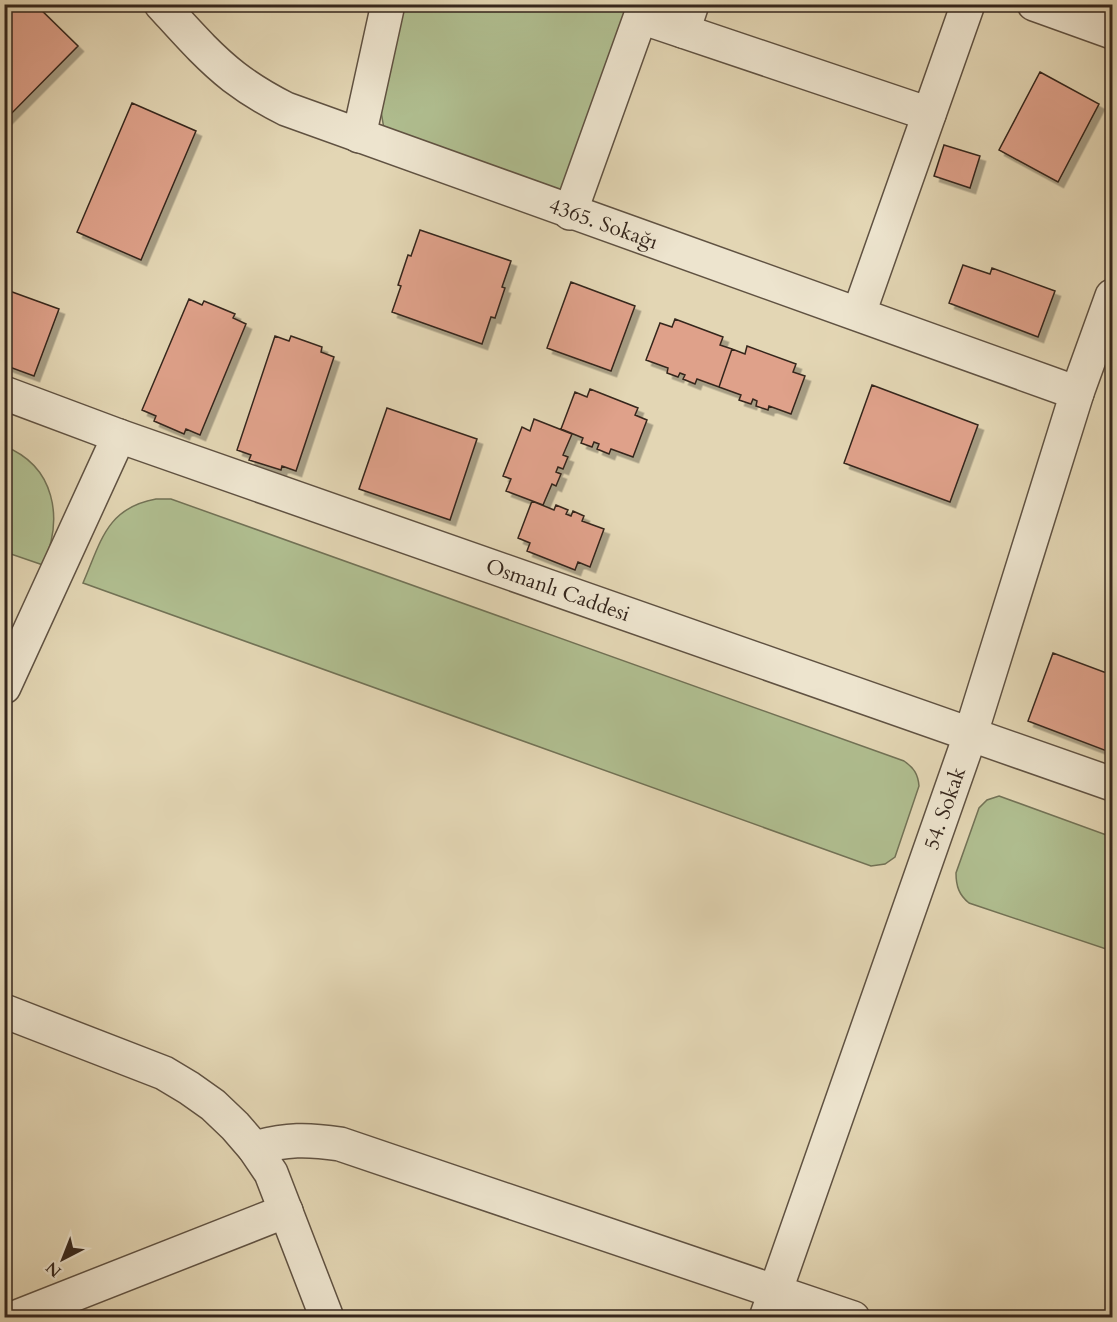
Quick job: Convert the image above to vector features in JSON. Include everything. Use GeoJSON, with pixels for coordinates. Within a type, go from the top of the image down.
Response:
{"type":"FeatureCollection","features":[{"type":"Feature","properties":{"kind":"street","name":"4365. Sokağı"},"geometry":{"type":"LineString","coordinates":[[161,4],[233,76],[258,94],[286,109],[570,213],[860,313],[1077,393]]}},
{"type":"Feature","properties":{"kind":"street"},"geometry":{"type":"LineString","coordinates":[[359,136],[388,4]]}},
{"type":"Feature","properties":{"kind":"street"},"geometry":{"type":"LineString","coordinates":[[860,313],[968,4]]}},
{"type":"Feature","properties":{"kind":"street"},"geometry":{"type":"LineString","coordinates":[[1034,4],[1113,32]]}},
{"type":"Feature","properties":{"kind":"street"},"geometry":{"type":"LineString","coordinates":[[570,213],[643,11],[688,18],[929,114]]}},
{"type":"Feature","properties":{"kind":"street","name":"54. Sokak"},"geometry":{"type":"LineString","coordinates":[[771,1304],[971,733],[1077,393],[1113,296]]}},
{"type":"Feature","properties":{"kind":"street","name":"Osmanlı Caddesi"},"geometry":{"type":"LineString","coordinates":[[4,393],[119,436],[1113,784]]}},
{"type":"Feature","properties":{"kind":"street"},"geometry":{"type":"LineString","coordinates":[[4,687],[119,436]]}},
{"type":"Feature","properties":{"kind":"street"},"geometry":{"type":"LineString","coordinates":[[4,1011],[164,1074],[189,1088],[236,1126],[271,1173],[327,1317]]}},
{"type":"Feature","properties":{"kind":"street"},"geometry":{"type":"LineString","coordinates":[[254,1148],[294,1140],[315,1140],[340,1144],[771,1304],[853,1317]]}},
{"type":"Feature","properties":{"kind":"street"},"geometry":{"type":"LineString","coordinates":[[14,1317],[286,1211]]}},
{"type":"Feature","properties":{"kind":"green space"},"geometry":{"type":"Polygon","coordinates":[[[397,5],[630,5],[555,211],[388,153],[379,99],[397,5]]]}},
{"type":"Feature","properties":{"kind":"green space"},"geometry":{"type":"Polygon","coordinates":[[[4,446],[35,466],[51,495],[53,529],[43,565],[5,552],[4,446]]]}},
{"type":"Feature","properties":{"kind":"green space"},"geometry":{"type":"Polygon","coordinates":[[[156,499],[171,499],[904,761],[915,772],[919,786],[895,857],[885,864],[871,866],[83,583],[107,529],[126,510],[156,499]]]}},
{"type":"Feature","properties":{"kind":"green space"},"geometry":{"type":"Polygon","coordinates":[[[999,796],[1112,837],[1112,951],[969,903],[960,893],[956,873],[979,808],[987,800],[999,796]]]}},
{"type":"Feature","properties":{"kind":"building"},"geometry":{"type":"Polygon","coordinates":[[[4,4],[35,4],[78,46],[4,121],[4,4]]]}},
{"type":"Feature","properties":{"kind":"building"},"geometry":{"type":"Polygon","coordinates":[[[1040,72],[1099,104],[1058,182],[999,150],[1040,72]]]}},
{"type":"Feature","properties":{"kind":"building"},"geometry":{"type":"Polygon","coordinates":[[[132,103],[196,131],[141,260],[77,232],[132,103]]]}},
{"type":"Feature","properties":{"kind":"building"},"geometry":{"type":"Polygon","coordinates":[[[944,145],[980,156],[970,188],[934,176],[944,145]]]}},
{"type":"Feature","properties":{"kind":"building"},"geometry":{"type":"Polygon","coordinates":[[[420,230],[511,261],[495,318],[491,317],[482,344],[392,312],[408,255],[411,256],[420,230]]]}},
{"type":"Feature","properties":{"kind":"building"},"geometry":{"type":"Polygon","coordinates":[[[963,265],[990,274],[992,268],[1055,291],[1038,337],[949,303],[963,265]]]}},
{"type":"Feature","properties":{"kind":"building"},"geometry":{"type":"Polygon","coordinates":[[[571,282],[635,306],[611,371],[547,348],[571,282]]]}},
{"type":"Feature","properties":{"kind":"building"},"geometry":{"type":"Polygon","coordinates":[[[4,289],[59,309],[34,376],[4,365],[4,289]]]}},
{"type":"Feature","properties":{"kind":"building"},"geometry":{"type":"Polygon","coordinates":[[[189,299],[202,305],[204,301],[235,314],[233,318],[246,324],[200,435],[186,429],[184,434],[154,421],[156,416],[142,410],[189,299]]]}},
{"type":"Feature","properties":{"kind":"building"},"geometry":{"type":"Polygon","coordinates":[[[675,319],[723,337],[720,345],[732,349],[719,387],[697,379],[695,384],[683,379],[685,375],[680,373],[678,377],[667,373],[668,368],[646,360],[660,323],[672,327],[675,319]]]}},
{"type":"Feature","properties":{"kind":"building"},"geometry":{"type":"Polygon","coordinates":[[[275,336],[289,341],[291,336],[322,347],[321,352],[334,357],[296,471],[282,466],[281,470],[249,460],[251,455],[237,450],[275,336]]]}},
{"type":"Feature","properties":{"kind":"building"},"geometry":{"type":"Polygon","coordinates":[[[747,346],[796,364],[793,372],[805,376],[791,414],[769,406],[768,410],[756,406],[757,401],[753,399],[751,404],[739,400],[741,395],[719,387],[732,349],[745,354],[747,346]]]}},
{"type":"Feature","properties":{"kind":"building"},"geometry":{"type":"Polygon","coordinates":[[[872,385],[978,425],[950,502],[844,463],[872,385]]]}},
{"type":"Feature","properties":{"kind":"building"},"geometry":{"type":"Polygon","coordinates":[[[590,389],[638,408],[635,415],[647,420],[633,457],[611,449],[609,454],[597,449],[599,444],[594,442],[592,447],[581,443],[583,438],[561,429],[575,392],[587,397],[590,389]]]}},
{"type":"Feature","properties":{"kind":"building"},"geometry":{"type":"Polygon","coordinates":[[[387,408],[477,439],[450,520],[359,489],[387,408]]]}},
{"type":"Feature","properties":{"kind":"building"},"geometry":{"type":"Polygon","coordinates":[[[534,419],[572,434],[563,455],[568,457],[563,469],[558,467],[556,472],[561,474],[556,486],[552,484],[543,505],[506,491],[511,479],[503,476],[522,427],[530,431],[534,419]]]}},
{"type":"Feature","properties":{"kind":"building"},"geometry":{"type":"Polygon","coordinates":[[[532,501],[554,510],[556,505],[568,510],[566,514],[571,516],[573,511],[584,516],[582,521],[604,529],[590,567],[578,562],[575,570],[527,551],[530,543],[518,538],[532,501]]]}},
{"type":"Feature","properties":{"kind":"building"},"geometry":{"type":"Polygon","coordinates":[[[1053,653],[1112,675],[1112,753],[1028,721],[1053,653]]]}}]}
